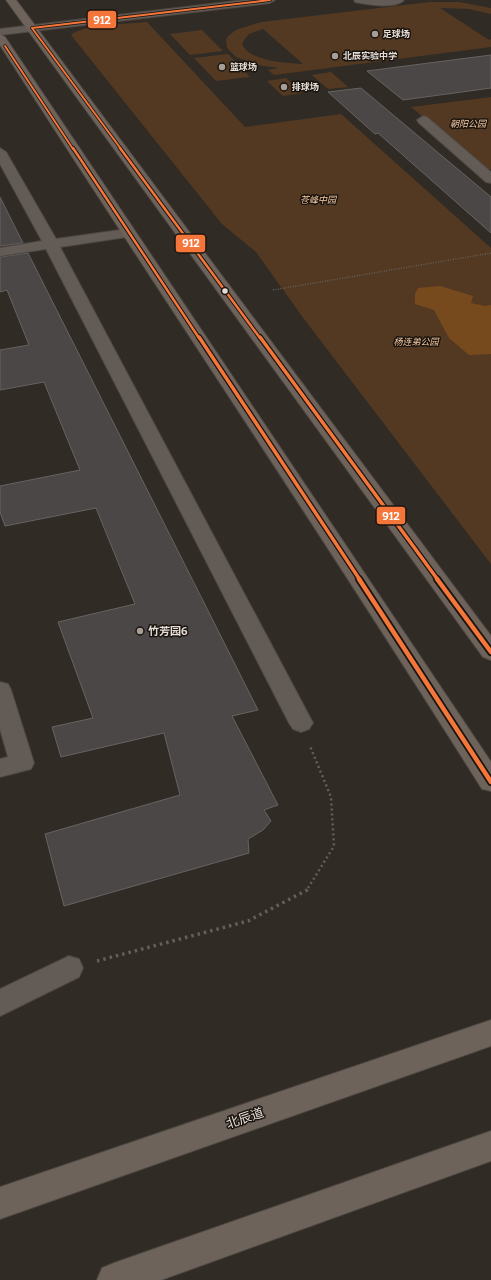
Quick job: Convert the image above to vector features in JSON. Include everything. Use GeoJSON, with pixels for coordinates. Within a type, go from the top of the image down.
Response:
{"type":"FeatureCollection","features":[{"type":"Feature","properties":{"kind":"main road"},"geometry":{"type":"LineString","coordinates":[[11,0],[491,652]]}},
{"type":"Feature","properties":{"kind":"main road"},"geometry":{"type":"LineString","coordinates":[[0,37],[127,233],[391,626],[491,782]]}},
{"type":"Feature","properties":{"kind":"main road","name":"北辰道"},"geometry":{"type":"LineString","coordinates":[[0,1203],[491,1033]]}},
{"type":"Feature","properties":{"kind":"main road"},"geometry":{"type":"LineString","coordinates":[[114,1280],[491,1146]]}},
{"type":"Feature","properties":{"kind":"street"},"geometry":{"type":"LineString","coordinates":[[0,32],[30,26],[236,0]]}},
{"type":"Feature","properties":{"kind":"street"},"geometry":{"type":"LineString","coordinates":[[0,27],[30,26],[270,0]]}},
{"type":"Feature","properties":{"kind":"street"},"geometry":{"type":"LineString","coordinates":[[359,0],[376,2],[399,0]]}},
{"type":"Feature","properties":{"kind":"street"},"geometry":{"type":"LineString","coordinates":[[423,120],[491,179]]}},
{"type":"Feature","properties":{"kind":"street"},"geometry":{"type":"LineString","coordinates":[[0,152],[51,244],[301,723]]}},
{"type":"Feature","properties":{"kind":"street"},"geometry":{"type":"LineString","coordinates":[[0,252],[127,233]]}},
{"type":"Feature","properties":{"kind":"street"},"geometry":{"type":"LineString","coordinates":[[0,690],[22,763],[0,768]]}},
{"type":"Feature","properties":{"kind":"street"},"geometry":{"type":"LineString","coordinates":[[0,1003],[69,968]]}},
{"type":"Feature","properties":{"kind":"path"},"geometry":{"type":"LineString","coordinates":[[273,290],[491,253]]}},
{"type":"Feature","properties":{"kind":"path"},"geometry":{"type":"LineString","coordinates":[[69,968],[248,922],[307,890],[334,846],[331,797],[301,723]]}},
{"type":"Feature","properties":{"kind":"green space","name":"足球场"},"geometry":{"type":"Polygon","coordinates":[[[430,2],[459,2],[491,8],[491,14],[469,9],[440,8],[489,40],[491,39],[491,47],[274,75],[268,70],[278,68],[258,65],[236,57],[227,48],[226,40],[228,36],[236,30],[261,22],[430,2]],[[263,29],[249,34],[242,43],[245,49],[251,54],[268,60],[303,64],[263,29]]]}},
{"type":"Feature","properties":{"kind":"green space"},"geometry":{"type":"Polygon","coordinates":[[[147,22],[245,127],[341,114],[491,248],[491,564],[304,319],[256,252],[222,224],[71,35],[77,31],[96,27],[147,22]]]}},
{"type":"Feature","properties":{"kind":"green space","name":"篮球场"},"geometry":{"type":"Polygon","coordinates":[[[202,30],[223,51],[190,55],[170,34],[202,30]]]}},
{"type":"Feature","properties":{"kind":"green space","name":"篮球场"},"geometry":{"type":"Polygon","coordinates":[[[228,54],[250,77],[216,81],[194,58],[228,54]]]}},
{"type":"Feature","properties":{"kind":"green space","name":"排球场"},"geometry":{"type":"Polygon","coordinates":[[[331,72],[348,87],[328,89],[312,75],[331,72]]]}},
{"type":"Feature","properties":{"kind":"green space","name":"排球场"},"geometry":{"type":"Polygon","coordinates":[[[286,78],[302,93],[283,96],[267,81],[286,78]]]}},
{"type":"Feature","properties":{"kind":"green space","name":"朝阳公园"},"geometry":{"type":"Polygon","coordinates":[[[491,97],[491,169],[488,169],[411,107],[491,97]]]}},
{"type":"Feature","properties":{"kind":"shaded area"},"geometry":{"type":"Polygon","coordinates":[[[440,286],[473,296],[471,303],[485,306],[491,305],[491,354],[469,355],[449,338],[434,310],[415,304],[415,294],[418,288],[440,286]]]}},
{"type":"Feature","properties":{"kind":"building"},"geometry":{"type":"Polygon","coordinates":[[[491,55],[491,88],[403,100],[367,71],[491,55]]]}},
{"type":"Feature","properties":{"kind":"building"},"geometry":{"type":"Polygon","coordinates":[[[361,88],[491,197],[491,233],[378,133],[375,134],[328,92],[361,88]]]}},
{"type":"Feature","properties":{"kind":"building"},"geometry":{"type":"Polygon","coordinates":[[[0,197],[23,243],[0,246],[0,197]]]}},
{"type":"Feature","properties":{"kind":"building"},"geometry":{"type":"Polygon","coordinates":[[[28,253],[258,710],[232,716],[278,805],[264,810],[271,821],[263,830],[248,839],[249,853],[64,906],[45,834],[180,795],[164,733],[61,757],[52,727],[93,718],[58,622],[135,604],[96,508],[5,526],[0,512],[0,486],[80,470],[44,382],[0,390],[0,350],[29,345],[7,290],[0,292],[0,257],[28,253]]]}},
{"type":"Feature","properties":{"kind":"transit line","name":"912"},"geometry":{"type":"LineString","coordinates":[[270,0],[32,28],[491,652]]}},
{"type":"Feature","properties":{"kind":"transit line","name":"912"},"geometry":{"type":"LineString","coordinates":[[5,46],[371,597],[491,782]]}},
{"type":"Feature","properties":{"kind":"place","name":"足球场"},"geometry":{"type":"Point","coordinates":[375,34]}},
{"type":"Feature","properties":{"kind":"place","name":"北辰实验中学"},"geometry":{"type":"Point","coordinates":[335,56]}},
{"type":"Feature","properties":{"kind":"place","name":"篮球场"},"geometry":{"type":"Point","coordinates":[222,67]}},
{"type":"Feature","properties":{"kind":"place","name":"排球场"},"geometry":{"type":"Point","coordinates":[284,87]}},
{"type":"Feature","properties":{"kind":"place","name":"竹芳园6"},"geometry":{"type":"Point","coordinates":[140,631]}},
{"type":"Feature","properties":{"kind":"park label","name":"苍峰中园"},"geometry":{"type":"Point","coordinates":[318,200]}},
{"type":"Feature","properties":{"kind":"park label","name":"杨连弟公园"},"geometry":{"type":"Point","coordinates":[416,342]}}]}
